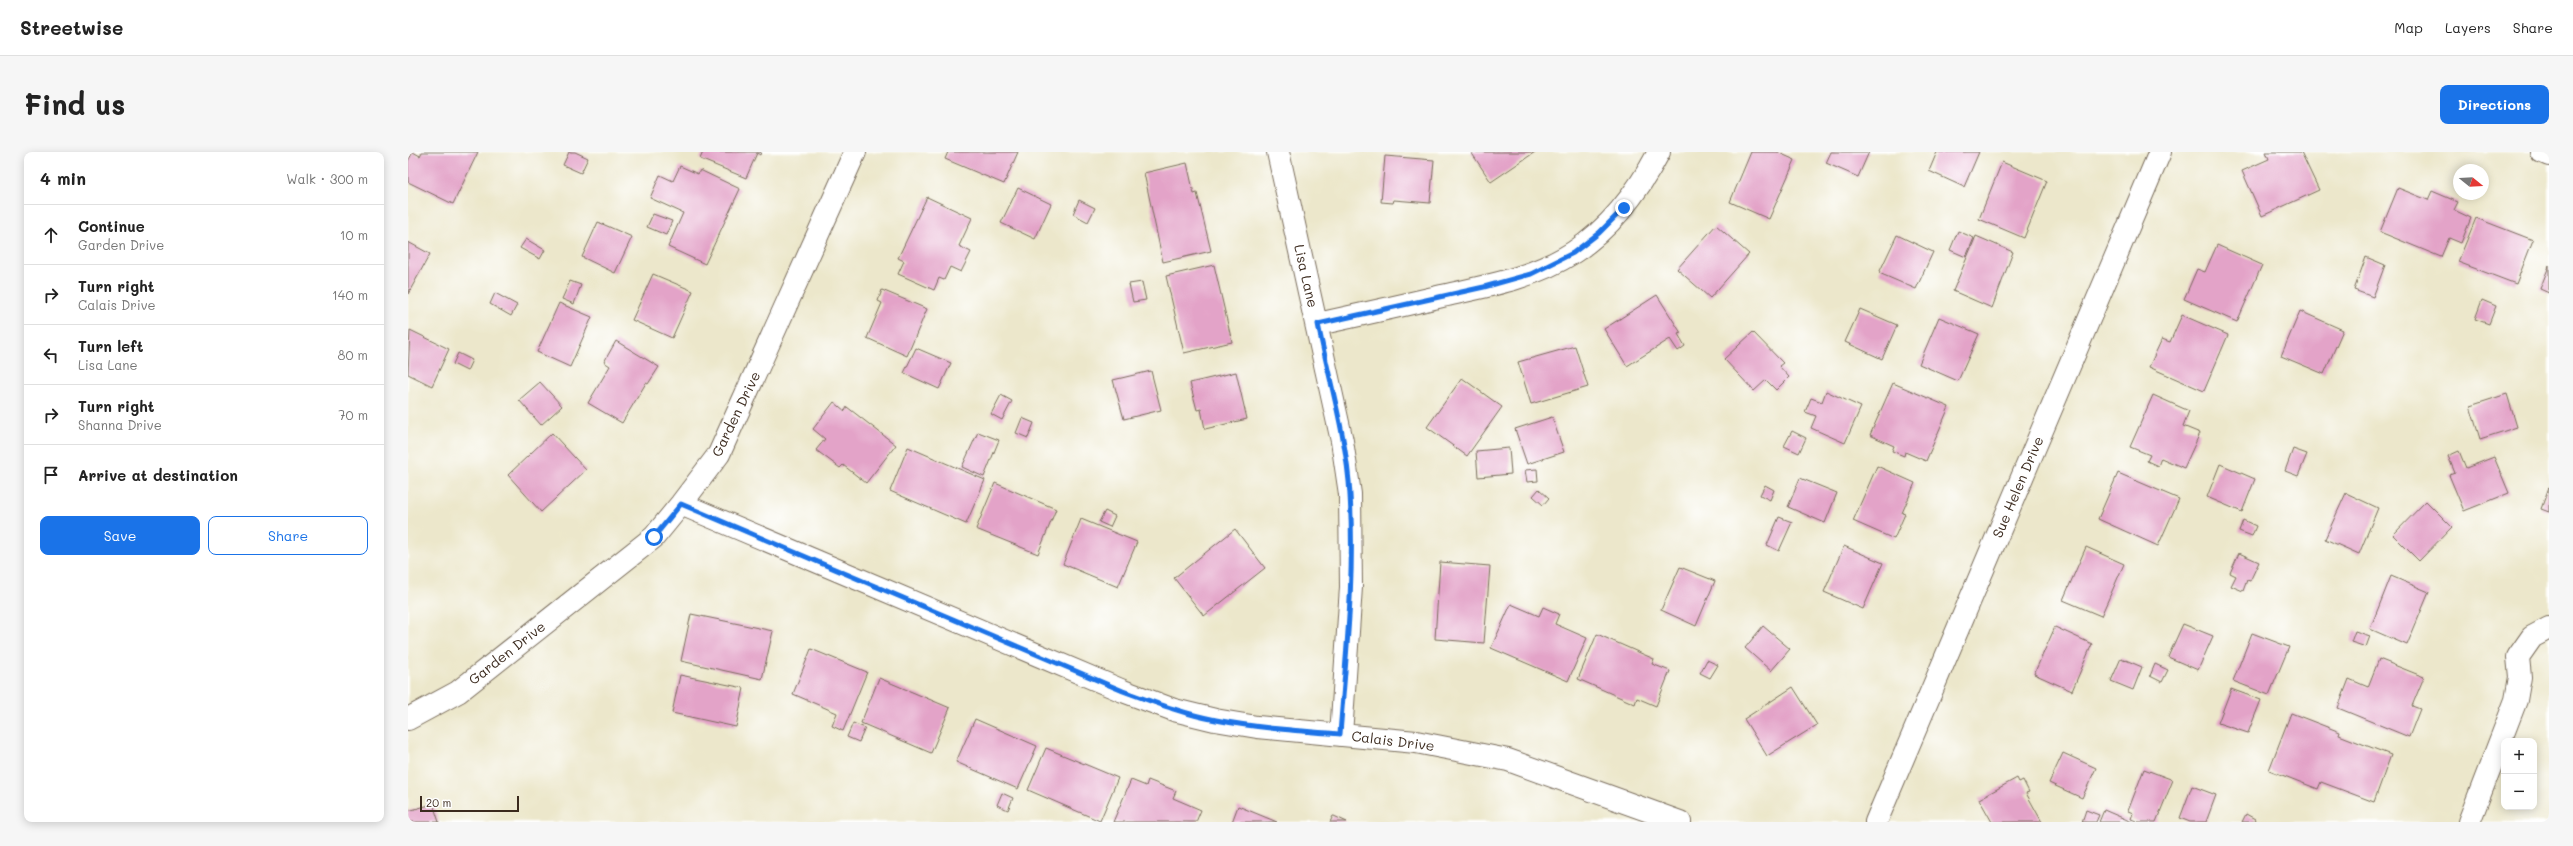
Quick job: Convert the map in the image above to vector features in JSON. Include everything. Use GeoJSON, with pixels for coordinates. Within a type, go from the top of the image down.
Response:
{"type":"FeatureCollection","features":[{"type":"Feature","properties":{"kind":"street","name":"Garden Drive"},"geometry":{"type":"LineString","coordinates":[[408,719],[458,692],[654,537],[681,504],[718,454],[855,152]]}},
{"type":"Feature","properties":{"kind":"street","name":"Lisa Lane"},"geometry":{"type":"LineString","coordinates":[[1278,152],[1318,324],[1342,441],[1350,494],[1351,587],[1340,734]]}},
{"type":"Feature","properties":{"kind":"street"},"geometry":{"type":"LineString","coordinates":[[1318,324],[1484,287],[1531,274],[1573,253],[1599,233],[1624,208],[1644,180],[1659,152]]}},
{"type":"Feature","properties":{"kind":"street","name":"Sue Helen Drive"},"geometry":{"type":"LineString","coordinates":[[1876,822],[2160,152]]}},
{"type":"Feature","properties":{"kind":"street"},"geometry":{"type":"LineString","coordinates":[[2542,152],[2549,155]]}},
{"type":"Feature","properties":{"kind":"street","name":"Calais Drive"},"geometry":{"type":"LineString","coordinates":[[681,504],[1123,691],[1174,710],[1215,720],[1258,727],[1416,742],[1508,760],[1680,822]]}},
{"type":"Feature","properties":{"kind":"street"},"geometry":{"type":"LineString","coordinates":[[2469,822],[2516,700],[2520,677],[2518,657],[2532,637],[2544,629]]}},
{"type":"Feature","properties":{"kind":"building"},"geometry":{"type":"Polygon","coordinates":[[[413,152],[420,156],[422,152],[478,152],[453,204],[408,182],[408,161],[413,152]]]}},
{"type":"Feature","properties":{"kind":"building"},"geometry":{"type":"Polygon","coordinates":[[[569,152],[575,152],[588,158],[581,173],[563,165],[569,152]]]}},
{"type":"Feature","properties":{"kind":"building"},"geometry":{"type":"Polygon","coordinates":[[[703,152],[761,152],[760,155],[757,153],[746,178],[700,159],[703,152]]]}},
{"type":"Feature","properties":{"kind":"building"},"geometry":{"type":"Polygon","coordinates":[[[948,152],[1018,152],[1004,184],[945,159],[948,152]]]}},
{"type":"Feature","properties":{"kind":"building"},"geometry":{"type":"Polygon","coordinates":[[[1471,152],[1535,152],[1491,182],[1471,152]]]}},
{"type":"Feature","properties":{"kind":"building"},"geometry":{"type":"Polygon","coordinates":[[[1751,152],[1777,152],[1795,160],[1769,219],[1730,202],[1751,152]]]}},
{"type":"Feature","properties":{"kind":"building"},"geometry":{"type":"Polygon","coordinates":[[[1831,152],[1869,152],[1858,177],[1826,163],[1831,152]]]}},
{"type":"Feature","properties":{"kind":"building"},"geometry":{"type":"Polygon","coordinates":[[[1937,152],[1979,152],[1964,187],[1929,171],[1937,152]]]}},
{"type":"Feature","properties":{"kind":"building"},"geometry":{"type":"Polygon","coordinates":[[[2266,152],[2301,152],[2319,190],[2262,216],[2242,171],[2269,159],[2266,152]]]}},
{"type":"Feature","properties":{"kind":"building"},"geometry":{"type":"Polygon","coordinates":[[[1385,156],[1434,160],[1430,203],[1394,200],[1393,203],[1381,202],[1385,156]]]}},
{"type":"Feature","properties":{"kind":"building"},"geometry":{"type":"Polygon","coordinates":[[[2002,162],[2047,181],[2024,238],[1979,219],[2002,162]]]}},
{"type":"Feature","properties":{"kind":"building"},"geometry":{"type":"Polygon","coordinates":[[[1187,163],[1194,194],[1197,193],[1211,251],[1163,262],[1144,173],[1187,163]]]}},
{"type":"Feature","properties":{"kind":"building"},"geometry":{"type":"Polygon","coordinates":[[[680,166],[698,174],[700,170],[740,189],[705,264],[668,247],[683,213],[650,198],[660,175],[673,181],[680,166]]]}},
{"type":"Feature","properties":{"kind":"building"},"geometry":{"type":"Polygon","coordinates":[[[1018,188],[1051,204],[1035,239],[1001,223],[1018,188]]]}},
{"type":"Feature","properties":{"kind":"building"},"geometry":{"type":"Polygon","coordinates":[[[2398,188],[2428,200],[2432,191],[2458,202],[2454,210],[2471,218],[2461,243],[2449,238],[2441,257],[2380,232],[2398,188]]]}},
{"type":"Feature","properties":{"kind":"building"},"geometry":{"type":"Polygon","coordinates":[[[927,197],[972,218],[959,246],[971,252],[961,272],[950,267],[944,280],[939,278],[934,290],[898,274],[904,261],[898,258],[927,197]]]}},
{"type":"Feature","properties":{"kind":"building"},"geometry":{"type":"Polygon","coordinates":[[[1079,200],[1095,208],[1088,222],[1073,214],[1079,200]]]}},
{"type":"Feature","properties":{"kind":"building"},"geometry":{"type":"Polygon","coordinates":[[[653,214],[672,221],[666,235],[647,227],[653,214]]]}},
{"type":"Feature","properties":{"kind":"building"},"geometry":{"type":"Polygon","coordinates":[[[2476,218],[2533,240],[2516,284],[2458,262],[2476,218]]]}},
{"type":"Feature","properties":{"kind":"building"},"geometry":{"type":"Polygon","coordinates":[[[598,222],[632,237],[615,273],[582,257],[598,222]]]}},
{"type":"Feature","properties":{"kind":"building"},"geometry":{"type":"Polygon","coordinates":[[[1716,225],[1749,254],[1710,298],[1677,269],[1716,225]]]}},
{"type":"Feature","properties":{"kind":"building"},"geometry":{"type":"Polygon","coordinates":[[[1958,231],[1974,238],[1966,257],[1950,250],[1958,231]]]}},
{"type":"Feature","properties":{"kind":"building"},"geometry":{"type":"Polygon","coordinates":[[[1897,235],[1933,252],[1916,289],[1879,273],[1897,235]]]}},
{"type":"Feature","properties":{"kind":"building"},"geometry":{"type":"Polygon","coordinates":[[[1976,236],[2013,252],[1992,308],[1953,291],[1976,236]]]}},
{"type":"Feature","properties":{"kind":"building"},"geometry":{"type":"Polygon","coordinates":[[[526,239],[545,250],[540,259],[520,248],[526,239]]]}},
{"type":"Feature","properties":{"kind":"building"},"geometry":{"type":"Polygon","coordinates":[[[408,242],[430,254],[408,294],[408,242]]]}},
{"type":"Feature","properties":{"kind":"building"},"geometry":{"type":"Polygon","coordinates":[[[2217,245],[2262,265],[2237,322],[2184,299],[2197,269],[2205,272],[2217,245]]]}},
{"type":"Feature","properties":{"kind":"building"},"geometry":{"type":"Polygon","coordinates":[[[2366,257],[2385,265],[2373,297],[2354,290],[2366,257]]]}},
{"type":"Feature","properties":{"kind":"building"},"geometry":{"type":"Polygon","coordinates":[[[1214,265],[1232,342],[1184,353],[1166,276],[1214,265]]]}},
{"type":"Feature","properties":{"kind":"building"},"geometry":{"type":"Polygon","coordinates":[[[2549,266],[2549,293],[2540,289],[2549,266]]]}},
{"type":"Feature","properties":{"kind":"building"},"geometry":{"type":"Polygon","coordinates":[[[653,274],[693,291],[672,338],[632,320],[653,274]]]}},
{"type":"Feature","properties":{"kind":"building"},"geometry":{"type":"Polygon","coordinates":[[[570,281],[581,285],[574,304],[562,299],[570,281]]]}},
{"type":"Feature","properties":{"kind":"building"},"geometry":{"type":"Polygon","coordinates":[[[1142,282],[1146,300],[1133,302],[1129,284],[1142,282]]]}},
{"type":"Feature","properties":{"kind":"building"},"geometry":{"type":"Polygon","coordinates":[[[882,290],[927,309],[907,356],[867,338],[882,303],[878,301],[882,290]]]}},
{"type":"Feature","properties":{"kind":"building"},"geometry":{"type":"Polygon","coordinates":[[[495,293],[517,305],[511,316],[490,304],[495,293]]]}},
{"type":"Feature","properties":{"kind":"building"},"geometry":{"type":"Polygon","coordinates":[[[1657,295],[1681,333],[1678,334],[1685,346],[1678,351],[1670,339],[1627,366],[1604,329],[1657,295]]]}},
{"type":"Feature","properties":{"kind":"building"},"geometry":{"type":"Polygon","coordinates":[[[2482,300],[2496,306],[2489,324],[2475,319],[2482,300]]]}},
{"type":"Feature","properties":{"kind":"building"},"geometry":{"type":"Polygon","coordinates":[[[559,303],[592,317],[570,367],[537,352],[559,303]]]}},
{"type":"Feature","properties":{"kind":"building"},"geometry":{"type":"Polygon","coordinates":[[[1860,309],[1897,325],[1882,359],[1845,342],[1860,309]]]}},
{"type":"Feature","properties":{"kind":"building"},"geometry":{"type":"Polygon","coordinates":[[[2300,311],[2343,330],[2324,374],[2281,356],[2300,311]]]}},
{"type":"Feature","properties":{"kind":"building"},"geometry":{"type":"Polygon","coordinates":[[[2182,315],[2228,335],[2204,391],[2149,367],[2162,339],[2170,342],[2182,315]]]}},
{"type":"Feature","properties":{"kind":"building"},"geometry":{"type":"Polygon","coordinates":[[[1939,317],[1979,334],[1958,381],[1919,364],[1939,317]]]}},
{"type":"Feature","properties":{"kind":"building"},"geometry":{"type":"Polygon","coordinates":[[[410,330],[449,349],[432,386],[408,374],[410,330]]]}},
{"type":"Feature","properties":{"kind":"building"},"geometry":{"type":"Polygon","coordinates":[[[1753,332],[1783,363],[1779,366],[1789,377],[1776,390],[1766,380],[1754,391],[1724,359],[1753,332]]]}},
{"type":"Feature","properties":{"kind":"building"},"geometry":{"type":"Polygon","coordinates":[[[616,341],[659,367],[648,384],[646,383],[622,423],[588,403],[610,366],[604,362],[616,341]]]}},
{"type":"Feature","properties":{"kind":"building"},"geometry":{"type":"Polygon","coordinates":[[[1575,346],[1588,387],[1531,404],[1518,362],[1575,346]]]}},
{"type":"Feature","properties":{"kind":"building"},"geometry":{"type":"Polygon","coordinates":[[[916,348],[951,363],[939,389],[904,373],[916,348]]]}},
{"type":"Feature","properties":{"kind":"building"},"geometry":{"type":"Polygon","coordinates":[[[458,353],[472,360],[467,371],[453,364],[458,353]]]}},
{"type":"Feature","properties":{"kind":"building"},"geometry":{"type":"Polygon","coordinates":[[[1151,371],[1161,410],[1124,419],[1113,380],[1151,371]]]}},
{"type":"Feature","properties":{"kind":"building"},"geometry":{"type":"Polygon","coordinates":[[[1236,372],[1247,419],[1205,429],[1201,409],[1197,410],[1190,383],[1236,372]]]}},
{"type":"Feature","properties":{"kind":"building"},"geometry":{"type":"Polygon","coordinates":[[[1462,378],[1502,407],[1467,456],[1427,427],[1462,378]]]}},
{"type":"Feature","properties":{"kind":"building"},"geometry":{"type":"Polygon","coordinates":[[[540,382],[562,406],[541,425],[519,400],[540,382]]]}},
{"type":"Feature","properties":{"kind":"building"},"geometry":{"type":"Polygon","coordinates":[[[1893,383],[1949,407],[1926,461],[1905,452],[1904,456],[1892,451],[1894,446],[1870,435],[1893,383]]]}},
{"type":"Feature","properties":{"kind":"building"},"geometry":{"type":"Polygon","coordinates":[[[1826,391],[1861,407],[1845,443],[1811,428],[1816,416],[1805,412],[1811,398],[1822,402],[1826,391]]]}},
{"type":"Feature","properties":{"kind":"building"},"geometry":{"type":"Polygon","coordinates":[[[2507,394],[2517,427],[2480,439],[2470,406],[2507,394]]]}},
{"type":"Feature","properties":{"kind":"building"},"geometry":{"type":"Polygon","coordinates":[[[1001,395],[1012,401],[1002,420],[991,414],[1001,395]]]}},
{"type":"Feature","properties":{"kind":"building"},"geometry":{"type":"Polygon","coordinates":[[[2153,395],[2189,411],[2183,426],[2200,433],[2184,468],[2161,458],[2158,466],[2147,461],[2150,455],[2130,447],[2153,395]]]}},
{"type":"Feature","properties":{"kind":"building"},"geometry":{"type":"Polygon","coordinates":[[[834,402],[845,411],[847,407],[896,445],[866,483],[843,465],[840,468],[816,450],[825,439],[813,429],[834,402]]]}},
{"type":"Feature","properties":{"kind":"building"},"geometry":{"type":"Polygon","coordinates":[[[1552,417],[1564,452],[1527,464],[1515,429],[1552,417]]]}},
{"type":"Feature","properties":{"kind":"building"},"geometry":{"type":"Polygon","coordinates":[[[1022,418],[1034,423],[1028,438],[1016,433],[1022,418]]]}},
{"type":"Feature","properties":{"kind":"building"},"geometry":{"type":"Polygon","coordinates":[[[1792,431],[1806,438],[1799,453],[1784,446],[1792,431]]]}},
{"type":"Feature","properties":{"kind":"building"},"geometry":{"type":"Polygon","coordinates":[[[978,432],[999,440],[984,477],[962,467],[978,432]]]}},
{"type":"Feature","properties":{"kind":"building"},"geometry":{"type":"Polygon","coordinates":[[[552,433],[586,470],[541,512],[508,475],[552,433]]]}},
{"type":"Feature","properties":{"kind":"building"},"geometry":{"type":"Polygon","coordinates":[[[908,447],[985,480],[966,524],[890,491],[908,447]]]}},
{"type":"Feature","properties":{"kind":"building"},"geometry":{"type":"Polygon","coordinates":[[[1509,448],[1511,474],[1478,477],[1476,451],[1509,448]]]}},
{"type":"Feature","properties":{"kind":"building"},"geometry":{"type":"Polygon","coordinates":[[[2293,449],[2307,454],[2298,476],[2285,471],[2293,449]]]}},
{"type":"Feature","properties":{"kind":"building"},"geometry":{"type":"Polygon","coordinates":[[[2459,451],[2466,468],[2494,457],[2509,493],[2464,511],[2449,475],[2455,473],[2448,456],[2459,451]]]}},
{"type":"Feature","properties":{"kind":"building"},"geometry":{"type":"Polygon","coordinates":[[[2220,464],[2255,479],[2242,512],[2207,497],[2220,464]]]}},
{"type":"Feature","properties":{"kind":"building"},"geometry":{"type":"Polygon","coordinates":[[[1877,466],[1915,483],[1902,513],[1905,514],[1894,539],[1853,521],[1877,466]]]}},
{"type":"Feature","properties":{"kind":"building"},"geometry":{"type":"Polygon","coordinates":[[[1537,469],[1538,481],[1527,482],[1525,470],[1537,469]]]}},
{"type":"Feature","properties":{"kind":"building"},"geometry":{"type":"Polygon","coordinates":[[[2118,473],[2179,499],[2158,546],[2098,519],[2118,473]]]}},
{"type":"Feature","properties":{"kind":"building"},"geometry":{"type":"Polygon","coordinates":[[[1800,478],[1837,493],[1825,523],[1788,507],[1800,478]]]}},
{"type":"Feature","properties":{"kind":"building"},"geometry":{"type":"Polygon","coordinates":[[[995,483],[1056,509],[1038,554],[976,529],[995,483]]]}},
{"type":"Feature","properties":{"kind":"building"},"geometry":{"type":"Polygon","coordinates":[[[1765,485],[1774,490],[1770,500],[1760,495],[1765,485]]]}},
{"type":"Feature","properties":{"kind":"building"},"geometry":{"type":"Polygon","coordinates":[[[2549,487],[2549,512],[2541,509],[2549,487]]]}},
{"type":"Feature","properties":{"kind":"building"},"geometry":{"type":"Polygon","coordinates":[[[1539,489],[1549,498],[1543,505],[1533,496],[1539,489]]]}},
{"type":"Feature","properties":{"kind":"building"},"geometry":{"type":"Polygon","coordinates":[[[2346,493],[2378,508],[2359,554],[2325,539],[2346,493]]]}},
{"type":"Feature","properties":{"kind":"building"},"geometry":{"type":"Polygon","coordinates":[[[2426,501],[2452,527],[2419,561],[2393,535],[2426,501]]]}},
{"type":"Feature","properties":{"kind":"building"},"geometry":{"type":"Polygon","coordinates":[[[1105,511],[1115,516],[1110,527],[1099,522],[1105,511]]]}},
{"type":"Feature","properties":{"kind":"building"},"geometry":{"type":"Polygon","coordinates":[[[1779,517],[1792,522],[1779,551],[1767,545],[1779,517]]]}},
{"type":"Feature","properties":{"kind":"building"},"geometry":{"type":"Polygon","coordinates":[[[1081,519],[1137,542],[1118,587],[1063,564],[1081,519]]]}},
{"type":"Feature","properties":{"kind":"building"},"geometry":{"type":"Polygon","coordinates":[[[2243,520],[2256,526],[2252,536],[2239,531],[2243,520]]]}},
{"type":"Feature","properties":{"kind":"building"},"geometry":{"type":"Polygon","coordinates":[[[1235,529],[1265,568],[1204,616],[1174,578],[1235,529]]]}},
{"type":"Feature","properties":{"kind":"building"},"geometry":{"type":"Polygon","coordinates":[[[1844,546],[1883,563],[1863,609],[1824,592],[1844,546]]]}},
{"type":"Feature","properties":{"kind":"building"},"geometry":{"type":"Polygon","coordinates":[[[2086,547],[2124,564],[2101,616],[2063,600],[2086,547]]]}},
{"type":"Feature","properties":{"kind":"building"},"geometry":{"type":"Polygon","coordinates":[[[2239,553],[2259,562],[2250,581],[2247,580],[2243,591],[2231,586],[2236,576],[2230,573],[2239,553]]]}},
{"type":"Feature","properties":{"kind":"building"},"geometry":{"type":"Polygon","coordinates":[[[1440,562],[1490,566],[1484,643],[1435,639],[1440,562]]]}},
{"type":"Feature","properties":{"kind":"building"},"geometry":{"type":"Polygon","coordinates":[[[1680,567],[1715,581],[1696,626],[1661,610],[1680,567]]]}},
{"type":"Feature","properties":{"kind":"building"},"geometry":{"type":"Polygon","coordinates":[[[2391,576],[2429,592],[2407,645],[2370,629],[2391,576]]]}},
{"type":"Feature","properties":{"kind":"building"},"geometry":{"type":"Polygon","coordinates":[[[1511,604],[1539,616],[1543,607],[1559,614],[1555,624],[1587,638],[1568,681],[1491,648],[1511,604]]]}},
{"type":"Feature","properties":{"kind":"building"},"geometry":{"type":"Polygon","coordinates":[[[691,614],[773,631],[762,679],[681,661],[691,614]]]}},
{"type":"Feature","properties":{"kind":"building"},"geometry":{"type":"Polygon","coordinates":[[[2183,624],[2213,636],[2198,670],[2168,657],[2183,624]]]}},
{"type":"Feature","properties":{"kind":"building"},"geometry":{"type":"Polygon","coordinates":[[[1763,626],[1790,649],[1771,671],[1745,648],[1763,626]]]}},
{"type":"Feature","properties":{"kind":"building"},"geometry":{"type":"Polygon","coordinates":[[[2055,627],[2092,644],[2072,691],[2034,674],[2055,627]]]}},
{"type":"Feature","properties":{"kind":"building"},"geometry":{"type":"Polygon","coordinates":[[[2355,631],[2370,636],[2366,647],[2351,642],[2355,631]]]}},
{"type":"Feature","properties":{"kind":"building"},"geometry":{"type":"Polygon","coordinates":[[[2252,633],[2289,647],[2269,695],[2233,681],[2252,633]]]}},
{"type":"Feature","properties":{"kind":"building"},"geometry":{"type":"Polygon","coordinates":[[[1597,634],[1654,659],[1652,664],[1670,671],[1656,706],[1637,698],[1635,704],[1578,679],[1597,634]]]}},
{"type":"Feature","properties":{"kind":"building"},"geometry":{"type":"Polygon","coordinates":[[[811,649],[867,672],[843,731],[832,726],[837,713],[793,694],[811,649]]]}},
{"type":"Feature","properties":{"kind":"building"},"geometry":{"type":"Polygon","coordinates":[[[2121,658],[2142,667],[2133,690],[2111,681],[2121,658]]]}},
{"type":"Feature","properties":{"kind":"building"},"geometry":{"type":"Polygon","coordinates":[[[2379,659],[2424,677],[2412,706],[2420,709],[2409,737],[2338,708],[2349,679],[2368,687],[2379,659]]]}},
{"type":"Feature","properties":{"kind":"building"},"geometry":{"type":"Polygon","coordinates":[[[1707,660],[1718,665],[1710,678],[1700,673],[1707,660]]]}},
{"type":"Feature","properties":{"kind":"building"},"geometry":{"type":"Polygon","coordinates":[[[2155,664],[2168,670],[2162,682],[2150,676],[2155,664]]]}},
{"type":"Feature","properties":{"kind":"building"},"geometry":{"type":"Polygon","coordinates":[[[680,675],[744,688],[736,727],[672,713],[680,675]]]}},
{"type":"Feature","properties":{"kind":"building"},"geometry":{"type":"Polygon","coordinates":[[[879,678],[950,708],[931,753],[861,723],[879,678]]]}},
{"type":"Feature","properties":{"kind":"building"},"geometry":{"type":"Polygon","coordinates":[[[1793,687],[1817,725],[1767,756],[1744,719],[1793,687]]]}},
{"type":"Feature","properties":{"kind":"building"},"geometry":{"type":"Polygon","coordinates":[[[2231,689],[2261,700],[2248,733],[2218,723],[2231,689]]]}},
{"type":"Feature","properties":{"kind":"building"},"geometry":{"type":"Polygon","coordinates":[[[2291,713],[2340,732],[2339,735],[2391,755],[2374,802],[2321,782],[2318,789],[2269,770],[2291,713]]]}},
{"type":"Feature","properties":{"kind":"building"},"geometry":{"type":"Polygon","coordinates":[[[975,719],[1037,746],[1018,789],[956,762],[975,719]]]}},
{"type":"Feature","properties":{"kind":"building"},"geometry":{"type":"Polygon","coordinates":[[[853,723],[865,728],[859,742],[847,737],[853,723]]]}},
{"type":"Feature","properties":{"kind":"building"},"geometry":{"type":"Polygon","coordinates":[[[1046,748],[1118,778],[1100,821],[1028,790],[1046,748]]]}},
{"type":"Feature","properties":{"kind":"building"},"geometry":{"type":"Polygon","coordinates":[[[2063,753],[2096,768],[2082,798],[2049,783],[2063,753]]]}},
{"type":"Feature","properties":{"kind":"building"},"geometry":{"type":"Polygon","coordinates":[[[2144,769],[2173,780],[2156,822],[2139,822],[2131,819],[2133,813],[2128,811],[2144,769]]]}},
{"type":"Feature","properties":{"kind":"building"},"geometry":{"type":"Polygon","coordinates":[[[2017,778],[2019,782],[2023,780],[2029,792],[2026,793],[2042,822],[1992,822],[1979,799],[2017,778]]]}},
{"type":"Feature","properties":{"kind":"building"},"geometry":{"type":"Polygon","coordinates":[[[1131,780],[1146,786],[1148,780],[1176,791],[1173,798],[1201,810],[1196,822],[1113,822],[1131,780]]]}},
{"type":"Feature","properties":{"kind":"building"},"geometry":{"type":"Polygon","coordinates":[[[2192,786],[2216,795],[2206,822],[2190,822],[2180,818],[2192,786]]]}},
{"type":"Feature","properties":{"kind":"building"},"geometry":{"type":"Polygon","coordinates":[[[1002,793],[1013,798],[1008,810],[997,805],[1002,793]]]}},
{"type":"Feature","properties":{"kind":"building"},"geometry":{"type":"Polygon","coordinates":[[[433,804],[439,822],[408,822],[408,811],[433,804]]]}},
{"type":"Feature","properties":{"kind":"building"},"geometry":{"type":"Polygon","coordinates":[[[1238,806],[1260,815],[1277,822],[1232,822],[1238,806]]]}},
{"type":"Feature","properties":{"kind":"building"},"geometry":{"type":"Polygon","coordinates":[[[2086,810],[2099,815],[2096,822],[2082,822],[2086,810]]]}},
{"type":"Feature","properties":{"kind":"building"},"geometry":{"type":"Polygon","coordinates":[[[2104,810],[2132,822],[2099,822],[2104,810]]]}},
{"type":"Feature","properties":{"kind":"building"},"geometry":{"type":"Polygon","coordinates":[[[2246,814],[2255,819],[2254,822],[2242,822],[2246,814]]]}},
{"type":"Feature","properties":{"kind":"building"},"geometry":{"type":"Polygon","coordinates":[[[1334,816],[1347,822],[1330,822],[1334,816]]]}},
{"type":"Feature","properties":{"kind":"route"},"geometry":{"type":"LineString","coordinates":[[654,537],[681,504],[1123,691],[1174,710],[1215,720],[1258,727],[1340,734],[1351,587],[1350,494],[1342,441],[1318,324],[1484,287],[1531,274],[1573,253],[1599,233],[1624,208]]}}]}
